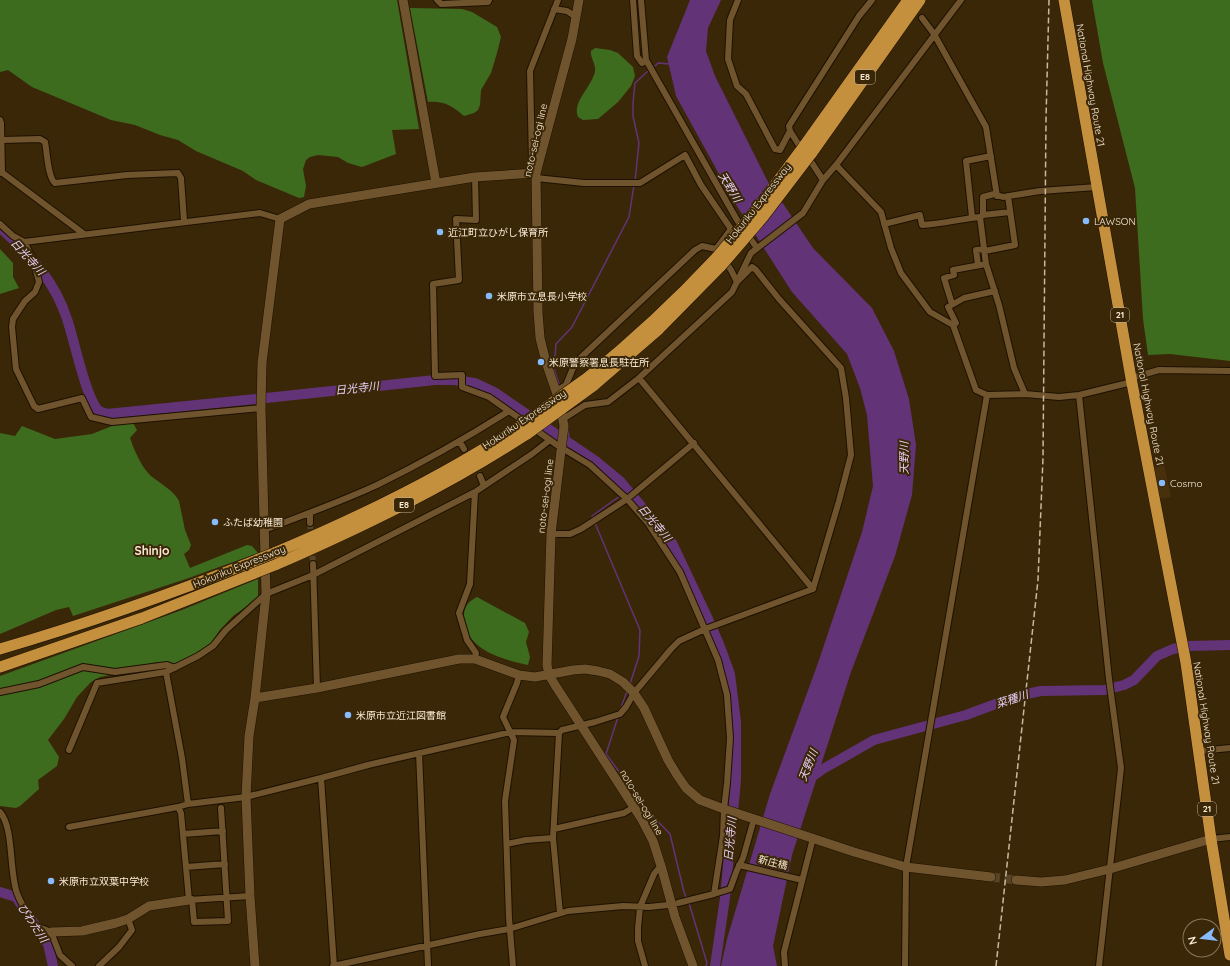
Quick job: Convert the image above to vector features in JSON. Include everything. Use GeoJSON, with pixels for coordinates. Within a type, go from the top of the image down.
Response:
{"type":"FeatureCollection","features":[{"type":"Feature","properties":{"kind":"highway","name":"Hokuriku Expressway"},"geometry":{"type":"LineString","coordinates":[[0,667],[142,618],[275,565],[357,528],[404,505],[477,465],[590,382],[660,329],[718,257],[763,217],[908,0]]}},
{"type":"Feature","properties":{"kind":"highway","name":"Hokuriku Expressway"},"geometry":{"type":"LineString","coordinates":[[808,150],[920,0]]}},
{"type":"Feature","properties":{"kind":"highway","name":"National Highway Route 21"},"geometry":{"type":"LineString","coordinates":[[1064,0],[1132,380],[1186,663],[1200,751],[1211,839],[1230,955]]}},
{"type":"Feature","properties":{"kind":"highway","name":"Hokuriku Expressway"},"geometry":{"type":"LineString","coordinates":[[0,649],[51,634],[138,605],[274,553],[360,516],[524,430]]}},
{"type":"Feature","properties":{"kind":"street"},"geometry":{"type":"LineString","coordinates":[[403,0],[436,183]]}},
{"type":"Feature","properties":{"kind":"street"},"geometry":{"type":"LineString","coordinates":[[437,0],[441,4],[488,2],[489,0]]}},
{"type":"Feature","properties":{"kind":"street"},"geometry":{"type":"LineString","coordinates":[[536,176],[532,162],[530,71],[558,0]]}},
{"type":"Feature","properties":{"kind":"street","name":"noto-sei-ogi line"},"geometry":{"type":"LineString","coordinates":[[579,0],[572,39],[536,176],[540,338],[564,419],[551,534],[547,665],[549,675],[564,700],[634,807],[653,841],[675,917],[694,966]]}},
{"type":"Feature","properties":{"kind":"street"},"geometry":{"type":"LineString","coordinates":[[633,0],[637,56],[642,63],[646,60]]}},
{"type":"Feature","properties":{"kind":"street"},"geometry":{"type":"LineString","coordinates":[[641,0],[646,60],[737,220],[757,248]]}},
{"type":"Feature","properties":{"kind":"street"},"geometry":{"type":"LineString","coordinates":[[738,0],[730,20],[728,59],[737,86],[746,94],[775,149],[780,150],[790,131]]}},
{"type":"Feature","properties":{"kind":"street"},"geometry":{"type":"LineString","coordinates":[[823,180],[790,131],[789,126],[855,23],[872,0]]}},
{"type":"Feature","properties":{"kind":"street"},"geometry":{"type":"LineString","coordinates":[[564,419],[585,405],[608,402],[639,378],[732,292],[751,252],[803,213],[823,180],[961,0]]}},
{"type":"Feature","properties":{"kind":"street"},"geometry":{"type":"LineString","coordinates":[[554,9],[567,11],[576,17]]}},
{"type":"Feature","properties":{"kind":"street"},"geometry":{"type":"LineString","coordinates":[[922,18],[934,34],[986,127],[997,196]]}},
{"type":"Feature","properties":{"kind":"street"},"geometry":{"type":"LineString","coordinates":[[0,120],[2,140],[1,172],[84,234]]}},
{"type":"Feature","properties":{"kind":"street"},"geometry":{"type":"LineString","coordinates":[[2,140],[43,140],[45,142],[50,174],[55,183],[127,175],[179,174],[182,178],[184,221]]}},
{"type":"Feature","properties":{"kind":"street"},"geometry":{"type":"LineString","coordinates":[[24,242],[184,221],[260,213],[280,219],[309,204],[475,177],[536,176],[584,183],[640,183],[685,155],[702,185],[731,229],[718,257]]}},
{"type":"Feature","properties":{"kind":"street"},"geometry":{"type":"LineString","coordinates":[[972,218],[966,161],[990,156]]}},
{"type":"Feature","properties":{"kind":"street"},"geometry":{"type":"LineString","coordinates":[[836,165],[881,212],[891,248],[901,273],[930,312],[953,325],[976,390],[987,395],[1025,394],[1059,397],[1079,395],[1132,380],[1160,370],[1230,371]]}},
{"type":"Feature","properties":{"kind":"street"},"geometry":{"type":"LineString","coordinates":[[475,177],[476,220],[456,219],[460,280],[433,284],[435,376],[462,375],[462,387],[489,397],[550,440],[562,445],[590,465],[628,499],[648,523],[680,572],[706,629],[718,660],[727,695],[730,738],[726,810],[716,894]]}},
{"type":"Feature","properties":{"kind":"street"},"geometry":{"type":"LineString","coordinates":[[1025,394],[1014,368],[995,291],[986,264],[981,216],[983,197],[994,194],[1003,197],[1040,191],[1097,187]]}},
{"type":"Feature","properties":{"kind":"street"},"geometry":{"type":"LineString","coordinates":[[978,265],[976,250],[1015,245],[1008,196]]}},
{"type":"Feature","properties":{"kind":"street"},"geometry":{"type":"LineString","coordinates":[[884,224],[920,215],[922,225],[1010,212]]}},
{"type":"Feature","properties":{"kind":"street"},"geometry":{"type":"LineString","coordinates":[[255,966],[250,896],[246,797],[249,736],[255,698],[266,594],[261,408],[262,362],[280,219]]}},
{"type":"Feature","properties":{"kind":"street"},"geometry":{"type":"LineString","coordinates":[[0,224],[13,236],[24,242],[32,259],[39,282],[35,292],[25,301],[13,318],[12,327],[16,369],[34,406],[38,409],[82,398],[91,417],[112,422],[261,408]]}},
{"type":"Feature","properties":{"kind":"street"},"geometry":{"type":"LineString","coordinates":[[556,391],[566,385],[575,363],[695,250],[702,246],[718,257],[731,270],[737,282]]}},
{"type":"Feature","properties":{"kind":"street"},"geometry":{"type":"LineString","coordinates":[[952,304],[944,278],[954,275],[953,270],[986,264]]}},
{"type":"Feature","properties":{"kind":"street"},"geometry":{"type":"LineString","coordinates":[[737,282],[752,267],[756,270],[842,368],[851,455],[813,590]]}},
{"type":"Feature","properties":{"kind":"street"},"geometry":{"type":"LineString","coordinates":[[953,325],[956,323],[948,307],[964,298],[995,291]]}},
{"type":"Feature","properties":{"kind":"street"},"geometry":{"type":"LineString","coordinates":[[639,378],[694,443],[813,590]]}},
{"type":"Feature","properties":{"kind":"street"},"geometry":{"type":"LineString","coordinates":[[905,966],[906,867],[987,395]]}},
{"type":"Feature","properties":{"kind":"street"},"geometry":{"type":"LineString","coordinates":[[1079,395],[1109,679],[1121,768],[1099,966]]}},
{"type":"Feature","properties":{"kind":"street"},"geometry":{"type":"LineString","coordinates":[[264,530],[310,514],[377,484],[460,442],[509,411]]}},
{"type":"Feature","properties":{"kind":"street"},"geometry":{"type":"LineString","coordinates":[[69,750],[97,683],[166,672],[198,656],[213,646],[226,630],[266,594],[313,574],[474,492],[532,454],[550,440]]}},
{"type":"Feature","properties":{"kind":"street"},"geometry":{"type":"LineString","coordinates":[[460,442],[464,449]]}},
{"type":"Feature","properties":{"kind":"street"},"geometry":{"type":"LineString","coordinates":[[551,534],[570,534],[581,529],[628,499],[694,443]]}},
{"type":"Feature","properties":{"kind":"street"},"geometry":{"type":"LineString","coordinates":[[480,476],[484,486]]}},
{"type":"Feature","properties":{"kind":"street"},"geometry":{"type":"LineString","coordinates":[[474,492],[470,584],[459,613],[467,640],[476,653],[475,659]]}},
{"type":"Feature","properties":{"kind":"street"},"geometry":{"type":"LineString","coordinates":[[310,514],[310,523]]}},
{"type":"Feature","properties":{"kind":"street"},"geometry":{"type":"LineString","coordinates":[[313,564],[317,688]]}},
{"type":"Feature","properties":{"kind":"street"},"geometry":{"type":"LineString","coordinates":[[69,826],[188,804],[246,797],[368,765],[511,732],[558,733],[562,730],[620,714],[634,693],[679,641],[706,629],[813,590]]}},
{"type":"Feature","properties":{"kind":"street"},"geometry":{"type":"LineString","coordinates":[[255,698],[317,688],[459,659],[475,659],[519,675],[549,675],[573,670],[598,671],[610,674],[617,678],[634,693],[644,708],[668,760],[677,775],[686,788],[700,800],[854,852],[906,867],[991,877]]}},
{"type":"Feature","properties":{"kind":"street"},"geometry":{"type":"LineString","coordinates":[[0,692],[39,684],[83,667],[115,672],[166,666],[175,668]]}},
{"type":"Feature","properties":{"kind":"street"},"geometry":{"type":"LineString","coordinates":[[166,672],[182,758],[188,804]]}},
{"type":"Feature","properties":{"kind":"street"},"geometry":{"type":"LineString","coordinates":[[513,966],[509,930],[505,801],[514,740],[503,717],[519,675]]}},
{"type":"Feature","properties":{"kind":"street"},"geometry":{"type":"LineString","coordinates":[[558,733],[553,838],[560,913]]}},
{"type":"Feature","properties":{"kind":"street"},"geometry":{"type":"LineString","coordinates":[[1200,751],[1230,748]]}},
{"type":"Feature","properties":{"kind":"street"},"geometry":{"type":"LineString","coordinates":[[419,753],[428,966]]}},
{"type":"Feature","properties":{"kind":"street"},"geometry":{"type":"LineString","coordinates":[[321,778],[334,966],[480,934],[509,930],[560,913],[575,910],[623,906],[640,907],[668,905]]}},
{"type":"Feature","properties":{"kind":"street"},"geometry":{"type":"LineString","coordinates":[[178,807],[180,812],[194,922],[228,921],[228,898],[222,808]]}},
{"type":"Feature","properties":{"kind":"street"},"geometry":{"type":"LineString","coordinates":[[554,829],[624,813],[634,807]]}},
{"type":"Feature","properties":{"kind":"street"},"geometry":{"type":"LineString","coordinates":[[0,812],[8,828],[10,853],[17,893],[34,925],[51,932],[82,931],[128,919],[149,906],[191,900],[250,896]]}},
{"type":"Feature","properties":{"kind":"street"},"geometry":{"type":"LineString","coordinates":[[678,903],[730,890],[743,858],[754,819]]}},
{"type":"Feature","properties":{"kind":"street"},"geometry":{"type":"LineString","coordinates":[[183,834],[223,831]]}},
{"type":"Feature","properties":{"kind":"street"},"geometry":{"type":"LineString","coordinates":[[785,966],[784,952],[802,880],[810,837]]}},
{"type":"Feature","properties":{"kind":"street"},"geometry":{"type":"LineString","coordinates":[[1016,880],[1041,882],[1066,880],[1110,869],[1211,839],[1230,837]]}},
{"type":"Feature","properties":{"kind":"street"},"geometry":{"type":"LineString","coordinates":[[507,844],[526,840],[553,838]]}},
{"type":"Feature","properties":{"kind":"street"},"geometry":{"type":"LineString","coordinates":[[186,867],[225,864]]}},
{"type":"Feature","properties":{"kind":"street","name":"新庄橋"},"geometry":{"type":"LineString","coordinates":[[739,865],[802,880]]}},
{"type":"Feature","properties":{"kind":"street"},"geometry":{"type":"LineString","coordinates":[[645,966],[638,941],[640,907],[654,874],[658,869],[662,869]]}},
{"type":"Feature","properties":{"kind":"street"},"geometry":{"type":"LineString","coordinates":[[99,966],[119,947],[132,930],[128,919]]}},
{"type":"Feature","properties":{"kind":"street"},"geometry":{"type":"LineString","coordinates":[[51,932],[60,955],[72,966]]}},
{"type":"Feature","properties":{"kind":"shaded area","name":"Cosmo"},"geometry":{"type":"Polygon","coordinates":[[[1164,465],[1171,497],[1160,499],[1153,467],[1164,465]]]}},
{"type":"Feature","properties":{"kind":"green space"},"geometry":{"type":"Polygon","coordinates":[[[0,0],[397,0],[419,129],[392,130],[396,154],[362,167],[348,163],[338,157],[318,155],[310,157],[306,160],[303,169],[306,186],[304,197],[299,198],[256,180],[243,171],[196,151],[178,140],[160,135],[135,125],[111,120],[32,87],[8,70],[0,72],[0,0]]]}},
{"type":"Feature","properties":{"kind":"green space"},"geometry":{"type":"Polygon","coordinates":[[[1092,0],[1230,0],[1230,361],[1170,354],[1148,355],[1143,319],[1135,188],[1103,63],[1092,0]]]}},
{"type":"Feature","properties":{"kind":"green space"},"geometry":{"type":"Polygon","coordinates":[[[410,8],[462,9],[472,12],[497,27],[501,37],[497,53],[491,73],[481,90],[480,105],[478,110],[474,113],[464,116],[456,109],[444,103],[428,102],[410,8]]]}},
{"type":"Feature","properties":{"kind":"green space"},"geometry":{"type":"Polygon","coordinates":[[[595,48],[610,50],[618,53],[633,67],[635,76],[631,86],[618,102],[598,119],[583,120],[578,117],[577,106],[594,75],[595,65],[591,51],[595,48]]]}},
{"type":"Feature","properties":{"kind":"green space"},"geometry":{"type":"Polygon","coordinates":[[[0,249],[13,263],[13,277],[19,288],[0,294],[0,249]]]}},
{"type":"Feature","properties":{"kind":"green space"},"geometry":{"type":"Polygon","coordinates":[[[133,423],[137,430],[130,438],[141,464],[151,476],[170,490],[179,501],[185,530],[191,545],[189,550],[184,554],[190,568],[247,545],[252,546],[258,553],[186,579],[73,616],[69,607],[56,610],[0,634],[0,433],[15,436],[22,426],[55,439],[92,434],[117,424],[133,423]]]}},
{"type":"Feature","properties":{"kind":"green space"},"geometry":{"type":"Polygon","coordinates":[[[258,579],[258,598],[233,616],[219,631],[207,649],[178,664],[158,662],[148,664],[129,671],[100,677],[91,682],[77,697],[64,719],[48,740],[59,757],[57,766],[38,780],[39,789],[20,806],[16,808],[0,806],[0,676],[182,610],[258,579]]]}},
{"type":"Feature","properties":{"kind":"green space"},"geometry":{"type":"Polygon","coordinates":[[[477,597],[525,623],[529,632],[526,642],[530,657],[528,665],[496,656],[477,645],[470,637],[466,628],[464,613],[467,605],[477,597]]]}},
{"type":"Feature","properties":{"kind":"water","name":"天野川"},"geometry":{"type":"Polygon","coordinates":[[[690,0],[721,0],[708,28],[706,51],[715,76],[767,180],[813,248],[872,308],[894,351],[909,399],[916,445],[912,495],[895,556],[851,672],[792,855],[773,946],[777,966],[721,966],[727,939],[770,794],[818,663],[862,532],[873,486],[867,415],[860,388],[847,354],[792,292],[735,203],[676,96],[667,57],[690,0]]]}},
{"type":"Feature","properties":{"kind":"waterway"},"geometry":{"type":"LineString","coordinates":[[655,66],[658,63],[670,64]]}},
{"type":"Feature","properties":{"kind":"waterway"},"geometry":{"type":"LineString","coordinates":[[635,181],[639,143],[633,116],[635,83],[648,71]]}},
{"type":"Feature","properties":{"kind":"waterway"},"geometry":{"type":"LineString","coordinates":[[560,387],[554,369],[556,344],[572,327],[629,217],[634,185]]}},
{"type":"Feature","properties":{"kind":"waterway","name":"日光寺川"},"geometry":{"type":"LineString","coordinates":[[4,231],[42,271],[56,293],[67,319],[85,382],[94,404],[99,411],[107,414],[256,399]]}},
{"type":"Feature","properties":{"kind":"waterway","name":"日光寺川"},"geometry":{"type":"LineString","coordinates":[[266,398],[435,380],[454,380],[475,383],[494,392],[597,462],[620,481],[672,543],[708,619],[730,674],[736,722],[736,780],[725,898],[715,966]]}},
{"type":"Feature","properties":{"kind":"waterway"},"geometry":{"type":"LineString","coordinates":[[568,423],[569,450]]}},
{"type":"Feature","properties":{"kind":"waterway"},"geometry":{"type":"LineString","coordinates":[[593,519],[592,516],[620,496]]}},
{"type":"Feature","properties":{"kind":"waterway"},"geometry":{"type":"LineString","coordinates":[[595,523],[640,630],[639,656],[630,684]]}},
{"type":"Feature","properties":{"kind":"waterway","name":"菜種川"},"geometry":{"type":"LineString","coordinates":[[809,779],[823,769],[874,740],[966,715],[1017,696],[1041,691],[1105,690],[1124,685],[1134,680],[1157,656],[1173,649],[1188,646],[1230,645]]}},
{"type":"Feature","properties":{"kind":"waterway"},"geometry":{"type":"LineString","coordinates":[[621,708],[627,691]]}},
{"type":"Feature","properties":{"kind":"waterway"},"geometry":{"type":"LineString","coordinates":[[618,717],[606,754],[648,811],[670,834],[687,899]]}},
{"type":"Feature","properties":{"kind":"waterway","name":"びわだ川"},"geometry":{"type":"LineString","coordinates":[[0,892],[16,897],[22,906]]}},
{"type":"Feature","properties":{"kind":"waterway"},"geometry":{"type":"LineString","coordinates":[[689,903],[707,963],[706,966]]}},
{"type":"Feature","properties":{"kind":"waterway","name":"びわだ川"},"geometry":{"type":"LineString","coordinates":[[31,919],[48,944],[53,966]]}},
{"type":"Feature","properties":{"kind":"tunnel"},"geometry":{"type":"LineString","coordinates":[[464,449],[480,476]]}},
{"type":"Feature","properties":{"kind":"tunnel"},"geometry":{"type":"LineString","coordinates":[[310,523],[311,538]]}},
{"type":"Feature","properties":{"kind":"tunnel"},"geometry":{"type":"LineString","coordinates":[[312,547],[313,564]]}},
{"type":"Feature","properties":{"kind":"tunnel"},"geometry":{"type":"LineString","coordinates":[[991,877],[1016,880]]}},
{"type":"Feature","properties":{"kind":"railway"},"geometry":{"type":"LineString","coordinates":[[996,966],[1038,580],[1043,458],[1046,119],[1049,0]]}},
{"type":"Feature","properties":{"kind":"place","name":"LAWSON"},"geometry":{"type":"Point","coordinates":[1086,221]}},
{"type":"Feature","properties":{"kind":"place","name":"近江町立ひがし保育所"},"geometry":{"type":"Point","coordinates":[440,232]}},
{"type":"Feature","properties":{"kind":"place","name":"米原市立息長小学校"},"geometry":{"type":"Point","coordinates":[489,296]}},
{"type":"Feature","properties":{"kind":"place","name":"米原警察署息長駐在所"},"geometry":{"type":"Point","coordinates":[541,362]}},
{"type":"Feature","properties":{"kind":"place","name":"Cosmo"},"geometry":{"type":"Point","coordinates":[1162,483]}},
{"type":"Feature","properties":{"kind":"place","name":"ふたば幼稚園"},"geometry":{"type":"Point","coordinates":[215,522]}},
{"type":"Feature","properties":{"kind":"place","name":"米原市立近江図書館"},"geometry":{"type":"Point","coordinates":[348,715]}},
{"type":"Feature","properties":{"kind":"place","name":"米原市立双葉中学校"},"geometry":{"type":"Point","coordinates":[51,881]}},
{"type":"Feature","properties":{"kind":"district","name":"Shinjo"},"geometry":{"type":"Point","coordinates":[152,551]}}]}
